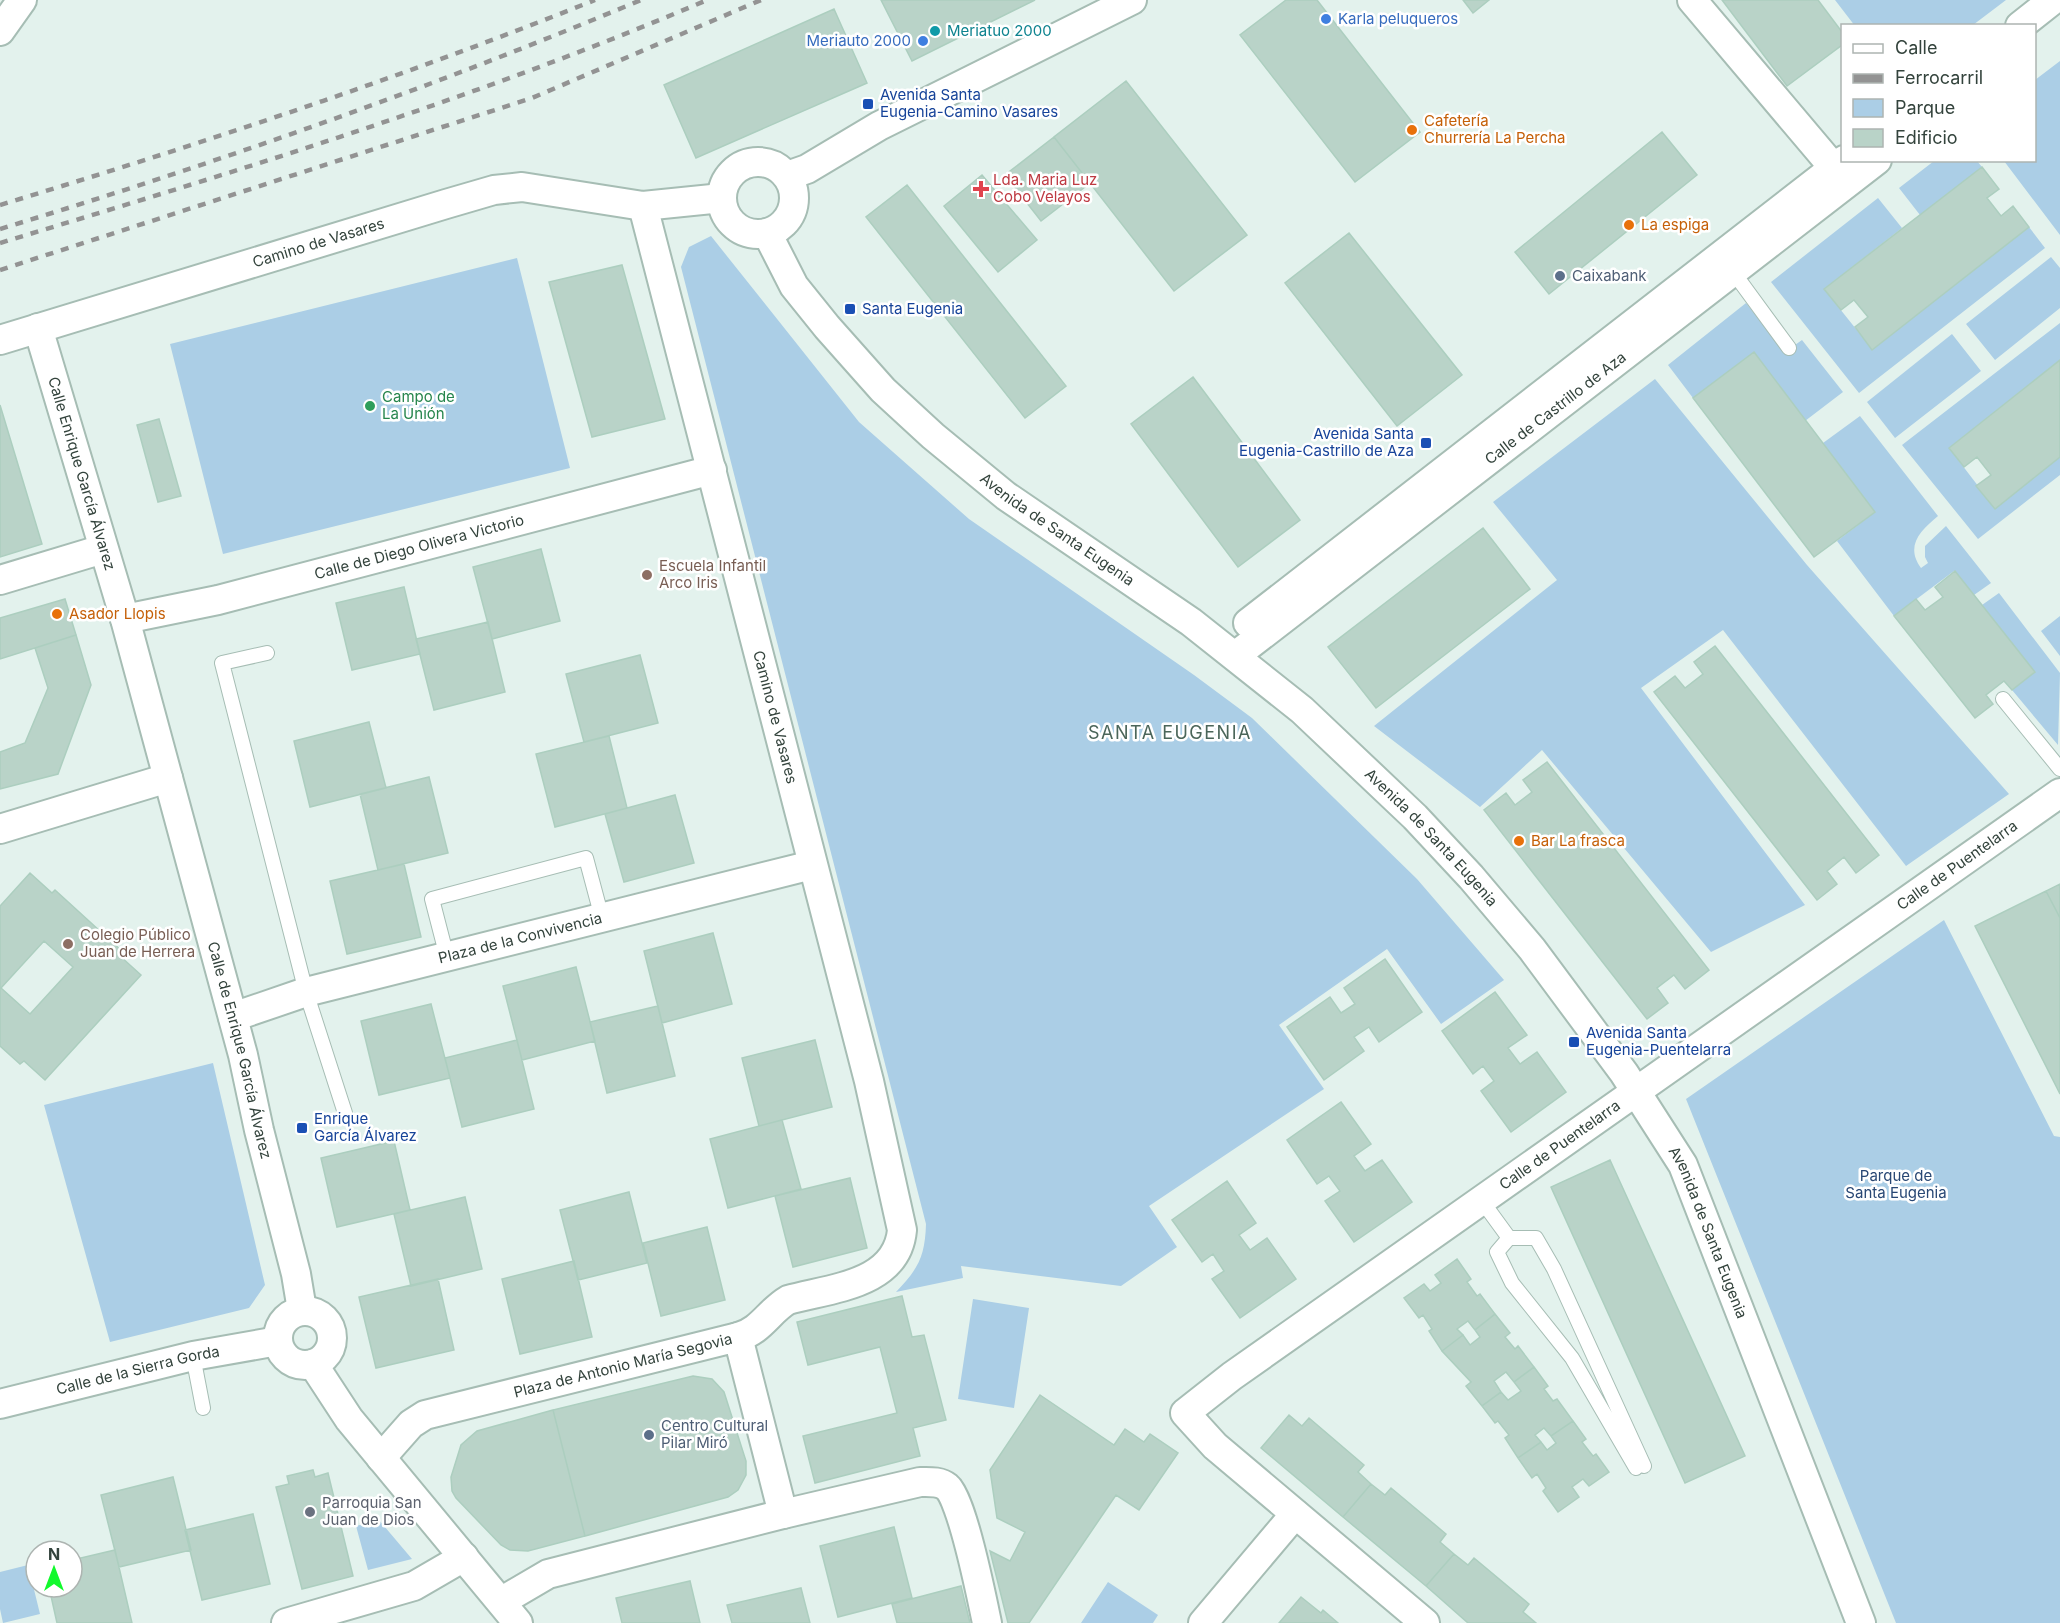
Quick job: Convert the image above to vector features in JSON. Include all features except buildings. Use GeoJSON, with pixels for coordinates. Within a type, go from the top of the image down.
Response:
{"type":"FeatureCollection","features":[{"type":"Feature","properties":{"kind":"street"},"geometry":{"type":"LineString","coordinates":[[0,31],[22,0]]}},
{"type":"Feature","properties":{"kind":"street"},"geometry":{"type":"LineString","coordinates":[[786,176],[807,169],[879,126],[1132,0]]}},
{"type":"Feature","properties":{"kind":"street","name":"Calle de Castrillo de Aza"},"geometry":{"type":"LineString","coordinates":[[1228,650],[1839,164],[1692,0]]}},
{"type":"Feature","properties":{"kind":"street"},"geometry":{"type":"LineString","coordinates":[[2022,24],[2052,0]]}},
{"type":"Feature","properties":{"kind":"street"},"geometry":{"type":"LineString","coordinates":[[2036,35],[2060,17]]}},
{"type":"Feature","properties":{"kind":"street"},"geometry":{"type":"LineString","coordinates":[[759,161],[776,166],[786,176],[794,198],[790,215],[783,225],[767,233],[752,235],[739,231],[730,223],[722,198],[726,182],[734,171],[745,163],[759,161]]}},
{"type":"Feature","properties":{"kind":"street","name":"Calle de Castrillo de Aza"},"geometry":{"type":"LineString","coordinates":[[1228,650],[1734,273],[1874,162]]}},
{"type":"Feature","properties":{"kind":"street","name":"Camino de Vasares"},"geometry":{"type":"LineString","coordinates":[[0,340],[494,190],[532,188],[643,206],[722,198]]}},
{"type":"Feature","properties":{"kind":"street","name":"Camino de Vasares"},"geometry":{"type":"LineString","coordinates":[[643,206],[869,1081],[902,1230],[901,1244],[896,1255],[875,1276],[788,1300],[777,1306],[756,1330],[738,1337]]}},
{"type":"Feature","properties":{"kind":"street","name":"Avenida de Santa Eugenia"},"geometry":{"type":"LineString","coordinates":[[767,233],[794,286],[883,390],[933,436],[1006,496],[1228,650],[1302,710],[1357,760],[1471,877],[1532,950],[1636,1091],[1692,1183],[1861,1623]]}},
{"type":"Feature","properties":{"kind":"street","name":"Calle Enrique García Álvarez"},"geometry":{"type":"LineString","coordinates":[[38,328],[124,619]]}},
{"type":"Feature","properties":{"kind":"street","name":"Calle de Diego Olivera Victorio"},"geometry":{"type":"LineString","coordinates":[[124,619],[218,600],[712,470]]}},
{"type":"Feature","properties":{"kind":"street"},"geometry":{"type":"LineString","coordinates":[[0,580],[103,549]]}},
{"type":"Feature","properties":{"kind":"street","name":"Calle de Enrique García Álvarez"},"geometry":{"type":"LineString","coordinates":[[124,619],[232,1017],[296,1274],[302,1310]]}},
{"type":"Feature","properties":{"kind":"street"},"geometry":{"type":"LineString","coordinates":[[0,829],[168,778]]}},
{"type":"Feature","properties":{"kind":"street","name":"Calle de Puentelarra"},"geometry":{"type":"LineString","coordinates":[[1425,1623],[1202,1434],[1185,1413],[1232,1376],[2060,793]]}},
{"type":"Feature","properties":{"kind":"street","name":"Plaza de la Convivencia"},"geometry":{"type":"LineString","coordinates":[[232,1017],[306,992],[812,865]]}},
{"type":"Feature","properties":{"kind":"street"},"geometry":{"type":"LineString","coordinates":[[302,1310],[319,1314],[331,1327],[332,1345],[328,1353],[313,1364],[305,1365],[290,1360],[278,1341],[278,1332],[287,1317],[302,1310]]}},
{"type":"Feature","properties":{"kind":"street","name":"Plaza de Antonio María Segovia"},"geometry":{"type":"LineString","coordinates":[[381,1458],[411,1425],[425,1415],[738,1337],[783,1514]]}},
{"type":"Feature","properties":{"kind":"street","name":"Calle de la Sierra Gorda"},"geometry":{"type":"LineString","coordinates":[[0,1404],[193,1356],[278,1341]]}},
{"type":"Feature","properties":{"kind":"street"},"geometry":{"type":"LineString","coordinates":[[313,1364],[349,1419],[510,1612],[548,1574],[783,1514],[920,1482],[936,1482],[948,1488],[959,1508],[987,1623]]}},
{"type":"Feature","properties":{"kind":"street"},"geometry":{"type":"LineString","coordinates":[[1203,1623],[1295,1514]]}},
{"type":"Feature","properties":{"kind":"street"},"geometry":{"type":"LineString","coordinates":[[286,1623],[414,1586],[464,1557]]}},
{"type":"Feature","properties":{"kind":"lane"},"geometry":{"type":"LineString","coordinates":[[1734,273],[1789,348]]}},
{"type":"Feature","properties":{"kind":"lane"},"geometry":{"type":"LineString","coordinates":[[267,653],[222,663],[306,992],[345,1113]]}},
{"type":"Feature","properties":{"kind":"lane"},"geometry":{"type":"LineString","coordinates":[[2003,699],[2060,769]]}},
{"type":"Feature","properties":{"kind":"lane"},"geometry":{"type":"LineString","coordinates":[[447,957],[432,899],[586,858],[602,918]]}},
{"type":"Feature","properties":{"kind":"lane"},"geometry":{"type":"LineString","coordinates":[[1482,1200],[1509,1238]]}},
{"type":"Feature","properties":{"kind":"lane"},"geometry":{"type":"LineString","coordinates":[[1509,1238],[1536,1238],[1554,1269],[1640,1467],[1572,1358],[1512,1283],[1497,1252],[1509,1238]]}},
{"type":"Feature","properties":{"kind":"lane"},"geometry":{"type":"LineString","coordinates":[[193,1356],[203,1408]]}},
{"type":"Feature","properties":{"kind":"green space"},"geometry":{"type":"Polygon","coordinates":[[[1835,0],[2006,0],[1974,24],[1853,24],[1835,0]]]}},
{"type":"Feature","properties":{"kind":"green space"},"geometry":{"type":"Polygon","coordinates":[[[2060,61],[2060,235],[2005,162],[2036,162],[2036,79],[2060,61]]]}},
{"type":"Feature","properties":{"kind":"green space"},"geometry":{"type":"Polygon","coordinates":[[[1933,162],[1978,162],[1982,167],[1920,215],[1899,188],[1933,162]]]}},
{"type":"Feature","properties":{"kind":"green space"},"geometry":{"type":"Polygon","coordinates":[[[1878,198],[1902,228],[1824,289],[1872,349],[2029,227],[2045,248],[1859,393],[1771,282],[1878,198]]]}},
{"type":"Feature","properties":{"kind":"green space"},"geometry":{"type":"Polygon","coordinates":[[[711,236],[859,422],[969,519],[1194,675],[1252,718],[1417,879],[1504,980],[1441,1024],[1387,949],[1279,1025],[1324,1089],[1149,1206],[1177,1247],[1121,1286],[961,1266],[963,1278],[896,1292],[919,1262],[924,1245],[926,1224],[681,267],[689,247],[711,236]]]}},
{"type":"Feature","properties":{"kind":"green space"},"geometry":{"type":"Polygon","coordinates":[[[2051,257],[2060,268],[2060,308],[1995,360],[1966,324],[2051,257]]]}},
{"type":"Feature","properties":{"kind":"green space","name":"Campo de La Unión"},"geometry":{"type":"Polygon","coordinates":[[[517,258],[570,468],[223,554],[170,344],[517,258]]]}},
{"type":"Feature","properties":{"kind":"green space"},"geometry":{"type":"Polygon","coordinates":[[[1746,303],[1785,352],[1802,340],[1843,392],[1805,421],[1754,353],[1693,398],[1668,365],[1746,303]]]}},
{"type":"Feature","properties":{"kind":"green space"},"geometry":{"type":"Polygon","coordinates":[[[2060,323],[2060,360],[1949,448],[1995,508],[2060,457],[2060,475],[1978,539],[1902,445],[2060,323]]]}},
{"type":"Feature","properties":{"kind":"green space"},"geometry":{"type":"Polygon","coordinates":[[[1952,334],[1981,371],[1895,438],[1867,402],[1952,334]]]}},
{"type":"Feature","properties":{"kind":"green space"},"geometry":{"type":"Polygon","coordinates":[[[1655,379],[1807,565],[2009,794],[1906,866],[1723,630],[1641,688],[1805,905],[1711,952],[1542,750],[1480,807],[1374,726],[1557,580],[1493,502],[1655,379]]]}},
{"type":"Feature","properties":{"kind":"green space"},"geometry":{"type":"Polygon","coordinates":[[[1860,416],[1938,516],[1920,533],[1917,539],[1914,553],[1921,568],[1928,563],[1925,557],[1925,546],[1946,526],[1991,583],[1974,595],[1954,571],[1894,616],[1837,541],[1875,512],[1823,443],[1860,416]]]}},
{"type":"Feature","properties":{"kind":"green space"},"geometry":{"type":"Polygon","coordinates":[[[1999,593],[2060,673],[2058,745],[2012,690],[2035,672],[1982,605],[1999,593]]]}},
{"type":"Feature","properties":{"kind":"green space"},"geometry":{"type":"Polygon","coordinates":[[[2060,616],[2060,656],[2041,631],[2060,616]]]}},
{"type":"Feature","properties":{"kind":"green space","name":"Parque de Santa Eugenia"},"geometry":{"type":"Polygon","coordinates":[[[1944,920],[2054,1136],[2060,1137],[2060,1623],[1896,1623],[1686,1099],[1944,920]]]}},
{"type":"Feature","properties":{"kind":"green space"},"geometry":{"type":"Polygon","coordinates":[[[213,1063],[265,1285],[249,1308],[110,1342],[44,1105],[213,1063]]]}},
{"type":"Feature","properties":{"kind":"green space"},"geometry":{"type":"Polygon","coordinates":[[[973,1299],[1029,1308],[1014,1408],[958,1399],[973,1299]]]}},
{"type":"Feature","properties":{"kind":"green space"},"geometry":{"type":"Polygon","coordinates":[[[379,1520],[412,1559],[368,1570],[356,1526],[379,1520]]]}},
{"type":"Feature","properties":{"kind":"green space"},"geometry":{"type":"Polygon","coordinates":[[[24,1566],[24,1599],[36,1599],[40,1614],[3,1623],[0,1609],[0,1572],[24,1566]]]}},
{"type":"Feature","properties":{"kind":"green space"},"geometry":{"type":"Polygon","coordinates":[[[1108,1582],[1158,1615],[1153,1623],[1081,1623],[1108,1582]]]}},
{"type":"Feature","properties":{"kind":"railway"},"geometry":{"type":"LineString","coordinates":[[0,205],[300,109],[522,29],[595,0]]}},
{"type":"Feature","properties":{"kind":"railway"},"geometry":{"type":"LineString","coordinates":[[0,229],[162,178],[323,123],[483,64],[641,0]]}},
{"type":"Feature","properties":{"kind":"railway"},"geometry":{"type":"LineString","coordinates":[[0,243],[268,160],[445,101],[621,36],[707,0]]}},
{"type":"Feature","properties":{"kind":"railway"},"geometry":{"type":"LineString","coordinates":[[0,270],[532,98],[761,0]]}},
{"type":"Feature","properties":{"kind":"place","name":"Karla peluqueros"},"geometry":{"type":"Point","coordinates":[1326,19]}},
{"type":"Feature","properties":{"kind":"place","name":"Meriatuo 2000"},"geometry":{"type":"Point","coordinates":[935,31]}},
{"type":"Feature","properties":{"kind":"place","name":"Meriauto 2000"},"geometry":{"type":"Point","coordinates":[923,41]}},
{"type":"Feature","properties":{"kind":"place","name":"Avenida Santa Eugenia-Camino Vasares"},"geometry":{"type":"Point","coordinates":[868,104]}},
{"type":"Feature","properties":{"kind":"place","name":"Cafetería Churrería La Percha"},"geometry":{"type":"Point","coordinates":[1412,130]}},
{"type":"Feature","properties":{"kind":"place","name":"Lda. Maria Luz Cobo Velayos"},"geometry":{"type":"Point","coordinates":[981,189]}},
{"type":"Feature","properties":{"kind":"place","name":"La espiga"},"geometry":{"type":"Point","coordinates":[1629,225]}},
{"type":"Feature","properties":{"kind":"place","name":"Caixabank"},"geometry":{"type":"Point","coordinates":[1560,276]}},
{"type":"Feature","properties":{"kind":"place","name":"Santa Eugenia"},"geometry":{"type":"Point","coordinates":[850,309]}},
{"type":"Feature","properties":{"kind":"place","name":"Campo de La Unión"},"geometry":{"type":"Point","coordinates":[370,406]}},
{"type":"Feature","properties":{"kind":"place","name":"Avenida Santa Eugenia-Castrillo de Aza"},"geometry":{"type":"Point","coordinates":[1426,443]}},
{"type":"Feature","properties":{"kind":"place","name":"Escuela Infantil Arco Iris"},"geometry":{"type":"Point","coordinates":[647,575]}},
{"type":"Feature","properties":{"kind":"place","name":"Asador Llopis"},"geometry":{"type":"Point","coordinates":[57,614]}},
{"type":"Feature","properties":{"kind":"place","name":"Bar La frasca"},"geometry":{"type":"Point","coordinates":[1519,841]}},
{"type":"Feature","properties":{"kind":"place","name":"Colegio Público Juan de Herrera"},"geometry":{"type":"Point","coordinates":[68,944]}},
{"type":"Feature","properties":{"kind":"place","name":"Avenida Santa Eugenia-Puentelarra"},"geometry":{"type":"Point","coordinates":[1574,1042]}},
{"type":"Feature","properties":{"kind":"place","name":"Enrique García Álvarez"},"geometry":{"type":"Point","coordinates":[302,1128]}},
{"type":"Feature","properties":{"kind":"place","name":"Centro Cultural Pilar Miró"},"geometry":{"type":"Point","coordinates":[649,1435]}},
{"type":"Feature","properties":{"kind":"place","name":"Parroquia San Juan de Dios"},"geometry":{"type":"Point","coordinates":[310,1512]}},
{"type":"Feature","properties":{"kind":"district","name":"SANTA EUGENIA"},"geometry":{"type":"Point","coordinates":[1170,733]}}]}
